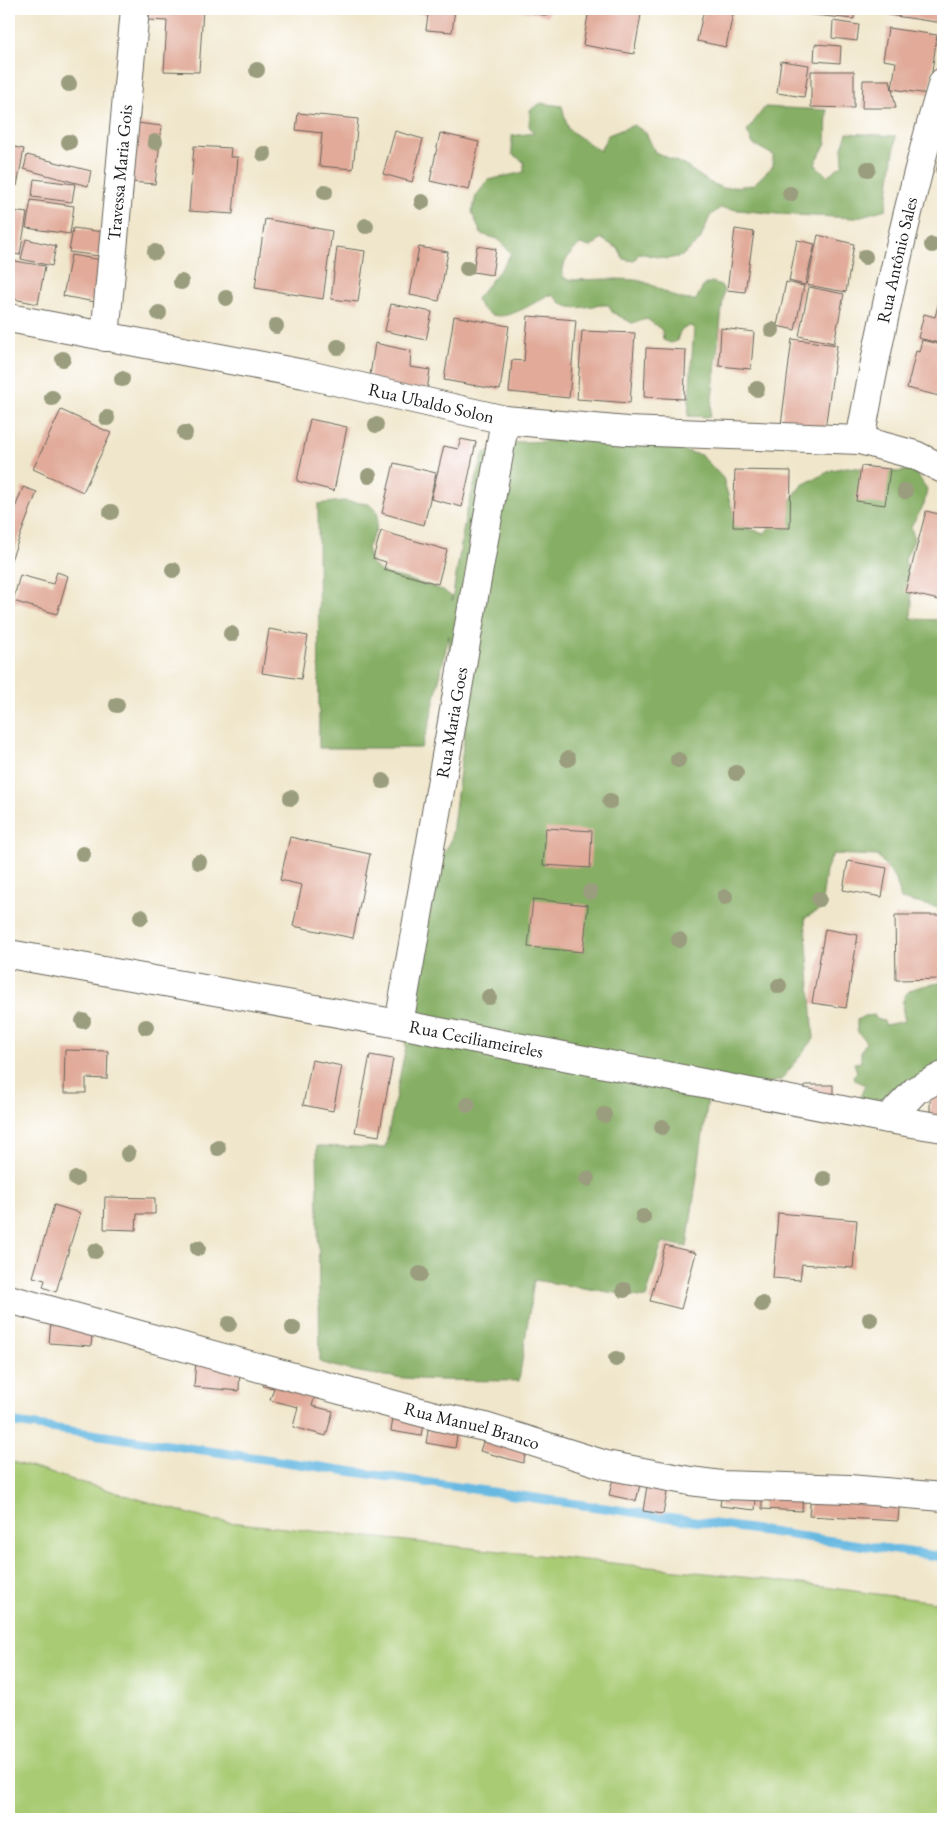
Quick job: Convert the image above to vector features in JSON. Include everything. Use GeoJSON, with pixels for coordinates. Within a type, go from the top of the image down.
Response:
{"type":"FeatureCollection","features":[{"type":"Feature","properties":{"kind":"street","name":"Travessa Maria Gois"},"geometry":{"type":"LineString","coordinates":[[105,337],[135,9]]}},
{"type":"Feature","properties":{"kind":"street","name":"Rua Antônio Sales"},"geometry":{"type":"LineString","coordinates":[[860,440],[880,331],[935,140],[943,82]]}},
{"type":"Feature","properties":{"kind":"street","name":"Rua Ubaldo Solon"},"geometry":{"type":"LineString","coordinates":[[9,318],[304,374],[505,420],[627,431],[860,440],[915,455],[943,469]]}},
{"type":"Feature","properties":{"kind":"street","name":"Rua Maria Goes"},"geometry":{"type":"LineString","coordinates":[[399,1024],[505,420]]}},
{"type":"Feature","properties":{"kind":"street","name":"Rua Ceciliameireles"},"geometry":{"type":"LineString","coordinates":[[9,954],[399,1024],[943,1128]]}},
{"type":"Feature","properties":{"kind":"street"},"geometry":{"type":"LineString","coordinates":[[888,1119],[916,1090],[943,1076]]}},
{"type":"Feature","properties":{"kind":"street","name":"Rua Manuel Branco"},"geometry":{"type":"LineString","coordinates":[[9,1299],[435,1416],[485,1427],[606,1465],[721,1485],[849,1489],[943,1497]]}},
{"type":"Feature","properties":{"kind":"green space"},"geometry":{"type":"Polygon","coordinates":[[[541,103],[562,106],[568,129],[600,151],[608,135],[634,125],[646,133],[655,152],[684,165],[709,182],[722,188],[753,185],[773,166],[773,155],[753,144],[747,131],[765,107],[827,110],[826,143],[815,164],[827,176],[843,164],[842,147],[847,133],[896,136],[886,209],[854,218],[777,214],[720,208],[710,216],[700,240],[682,256],[667,259],[639,253],[634,261],[623,259],[619,249],[600,238],[596,244],[590,247],[580,244],[573,251],[563,267],[563,277],[569,280],[635,280],[687,300],[696,300],[704,285],[712,282],[721,285],[724,291],[710,417],[688,416],[694,327],[689,326],[680,331],[677,341],[671,343],[663,340],[662,330],[647,319],[632,323],[612,312],[609,305],[572,307],[566,306],[554,296],[548,295],[520,311],[500,316],[491,314],[483,309],[476,299],[504,265],[511,253],[498,239],[481,234],[472,212],[476,196],[488,180],[524,172],[524,162],[512,154],[512,136],[534,133],[529,126],[530,110],[541,103]]]}},
{"type":"Feature","properties":{"kind":"green space"},"geometry":{"type":"Polygon","coordinates":[[[599,436],[634,438],[701,455],[723,478],[733,512],[742,527],[765,533],[802,485],[832,470],[847,467],[898,472],[906,470],[916,473],[927,489],[924,505],[911,526],[914,540],[905,559],[912,602],[911,619],[943,620],[943,909],[901,899],[896,880],[878,856],[833,854],[826,870],[821,909],[805,918],[814,1039],[781,1080],[708,1098],[687,1247],[662,1242],[646,1298],[534,1280],[519,1381],[419,1379],[369,1374],[344,1369],[320,1362],[317,1146],[385,1148],[406,1046],[391,997],[403,921],[451,841],[465,732],[450,662],[449,635],[429,725],[421,748],[319,748],[318,504],[343,501],[369,504],[378,513],[376,530],[367,548],[371,563],[381,572],[443,590],[452,597],[452,601],[466,513],[484,453],[519,442],[553,441],[599,436]]]}},
{"type":"Feature","properties":{"kind":"green space"},"geometry":{"type":"Polygon","coordinates":[[[943,980],[943,1076],[888,1119],[857,1105],[865,1085],[854,1079],[853,1076],[857,1072],[854,1063],[861,1062],[861,1052],[866,1042],[857,1031],[857,1020],[864,1016],[875,1015],[876,1019],[884,1021],[885,1025],[905,1021],[903,1002],[909,991],[921,986],[939,983],[943,980]]]}},
{"type":"Feature","properties":{"kind":"green space"},"geometry":{"type":"Polygon","coordinates":[[[9,1461],[210,1520],[780,1581],[943,1603],[943,1819],[9,1819],[9,1461]]]}},
{"type":"Feature","properties":{"kind":"building"},"geometry":{"type":"Polygon","coordinates":[[[150,9],[203,9],[199,72],[164,71],[167,21],[149,20],[150,9]]]}},
{"type":"Feature","properties":{"kind":"building"},"geometry":{"type":"Polygon","coordinates":[[[414,9],[455,9],[452,32],[426,30],[428,15],[414,13],[414,9]]]}},
{"type":"Feature","properties":{"kind":"building"},"geometry":{"type":"Polygon","coordinates":[[[515,9],[550,9],[548,16],[515,9]]]}},
{"type":"Feature","properties":{"kind":"building"},"geometry":{"type":"Polygon","coordinates":[[[589,9],[642,9],[634,54],[583,45],[589,9]]]}},
{"type":"Feature","properties":{"kind":"building"},"geometry":{"type":"Polygon","coordinates":[[[704,9],[734,9],[726,47],[697,41],[704,9]]]}},
{"type":"Feature","properties":{"kind":"building"},"geometry":{"type":"Polygon","coordinates":[[[804,9],[855,9],[854,19],[803,14],[804,9]]]}},
{"type":"Feature","properties":{"kind":"building"},"geometry":{"type":"Polygon","coordinates":[[[888,9],[943,11],[943,23],[888,15],[888,9]]]}},
{"type":"Feature","properties":{"kind":"building"},"geometry":{"type":"Polygon","coordinates":[[[833,21],[859,25],[857,41],[832,38],[833,21]]]}},
{"type":"Feature","properties":{"kind":"building"},"geometry":{"type":"Polygon","coordinates":[[[888,28],[937,35],[929,94],[892,89],[896,62],[883,60],[888,28]]]}},
{"type":"Feature","properties":{"kind":"building"},"geometry":{"type":"Polygon","coordinates":[[[815,44],[841,46],[840,63],[814,61],[815,44]]]}},
{"type":"Feature","properties":{"kind":"building"},"geometry":{"type":"Polygon","coordinates":[[[781,61],[809,65],[804,97],[777,93],[781,61]]]}},
{"type":"Feature","properties":{"kind":"building"},"geometry":{"type":"Polygon","coordinates":[[[811,71],[854,71],[854,108],[811,107],[811,71]]]}},
{"type":"Feature","properties":{"kind":"building"},"geometry":{"type":"Polygon","coordinates":[[[863,80],[890,80],[896,108],[862,108],[863,80]]]}},
{"type":"Feature","properties":{"kind":"building"},"geometry":{"type":"Polygon","coordinates":[[[298,113],[358,119],[353,169],[319,166],[322,133],[296,130],[298,113]]]}},
{"type":"Feature","properties":{"kind":"building"},"geometry":{"type":"Polygon","coordinates":[[[137,123],[162,126],[155,184],[131,182],[137,123]]]}},
{"type":"Feature","properties":{"kind":"building"},"geometry":{"type":"Polygon","coordinates":[[[395,131],[423,139],[412,182],[383,174],[395,131]]]}},
{"type":"Feature","properties":{"kind":"building"},"geometry":{"type":"Polygon","coordinates":[[[440,133],[479,142],[469,190],[430,181],[440,133]]]}},
{"type":"Feature","properties":{"kind":"building"},"geometry":{"type":"Polygon","coordinates":[[[10,146],[24,149],[17,186],[9,184],[10,146]]]}},
{"type":"Feature","properties":{"kind":"building"},"geometry":{"type":"Polygon","coordinates":[[[194,146],[231,148],[230,157],[238,157],[233,214],[189,211],[194,146]]]}},
{"type":"Feature","properties":{"kind":"building"},"geometry":{"type":"Polygon","coordinates":[[[941,152],[943,152],[943,174],[936,172],[941,152]]]}},
{"type":"Feature","properties":{"kind":"building"},"geometry":{"type":"Polygon","coordinates":[[[27,155],[91,171],[88,186],[24,169],[27,155]]]}},
{"type":"Feature","properties":{"kind":"building"},"geometry":{"type":"Polygon","coordinates":[[[34,179],[75,184],[72,202],[32,197],[34,179]]]}},
{"type":"Feature","properties":{"kind":"building"},"geometry":{"type":"Polygon","coordinates":[[[31,200],[74,206],[70,234],[26,228],[31,200]]]}},
{"type":"Feature","properties":{"kind":"building"},"geometry":{"type":"Polygon","coordinates":[[[12,211],[27,213],[20,255],[9,253],[9,230],[12,211]]]}},
{"type":"Feature","properties":{"kind":"building"},"geometry":{"type":"Polygon","coordinates":[[[265,219],[332,231],[323,299],[255,288],[265,219]]]}},
{"type":"Feature","properties":{"kind":"building"},"geometry":{"type":"Polygon","coordinates":[[[73,228],[111,233],[107,257],[69,252],[73,228]]]}},
{"type":"Feature","properties":{"kind":"building"},"geometry":{"type":"Polygon","coordinates":[[[735,229],[754,232],[745,292],[727,290],[735,229]]]}},
{"type":"Feature","properties":{"kind":"building"},"geometry":{"type":"Polygon","coordinates":[[[818,235],[854,244],[846,292],[807,285],[818,235]]]}},
{"type":"Feature","properties":{"kind":"building"},"geometry":{"type":"Polygon","coordinates":[[[26,239],[56,246],[52,266],[21,259],[26,239]]]}},
{"type":"Feature","properties":{"kind":"building"},"geometry":{"type":"Polygon","coordinates":[[[797,240],[815,244],[805,285],[789,281],[797,240]]]}},
{"type":"Feature","properties":{"kind":"building"},"geometry":{"type":"Polygon","coordinates":[[[477,246],[496,249],[492,275],[473,272],[477,246]]]}},
{"type":"Feature","properties":{"kind":"building"},"geometry":{"type":"Polygon","coordinates":[[[337,247],[365,251],[358,302],[331,299],[337,247]]]}},
{"type":"Feature","properties":{"kind":"building"},"geometry":{"type":"Polygon","coordinates":[[[419,247],[448,252],[439,301],[410,295],[419,247]]]}},
{"type":"Feature","properties":{"kind":"building"},"geometry":{"type":"Polygon","coordinates":[[[71,255],[108,261],[100,303],[63,296],[71,255]]]}},
{"type":"Feature","properties":{"kind":"building"},"geometry":{"type":"Polygon","coordinates":[[[9,260],[45,266],[38,304],[9,298],[9,260]]]}},
{"type":"Feature","properties":{"kind":"building"},"geometry":{"type":"Polygon","coordinates":[[[786,282],[804,286],[795,330],[777,326],[786,282]]]}},
{"type":"Feature","properties":{"kind":"building"},"geometry":{"type":"Polygon","coordinates":[[[943,286],[943,344],[918,338],[924,314],[935,317],[943,286]]]}},
{"type":"Feature","properties":{"kind":"building"},"geometry":{"type":"Polygon","coordinates":[[[809,287],[844,294],[834,343],[799,336],[809,287]]]}},
{"type":"Feature","properties":{"kind":"building"},"geometry":{"type":"Polygon","coordinates":[[[391,304],[432,312],[426,340],[385,331],[391,304]]]}},
{"type":"Feature","properties":{"kind":"building"},"geometry":{"type":"Polygon","coordinates":[[[454,316],[509,326],[500,390],[444,380],[454,316]]]}},
{"type":"Feature","properties":{"kind":"building"},"geometry":{"type":"Polygon","coordinates":[[[528,316],[576,320],[569,398],[509,392],[512,360],[524,361],[528,316]]]}},
{"type":"Feature","properties":{"kind":"building"},"geometry":{"type":"Polygon","coordinates":[[[721,328],[754,332],[751,369],[719,366],[721,328]]]}},
{"type":"Feature","properties":{"kind":"building"},"geometry":{"type":"Polygon","coordinates":[[[582,331],[635,333],[630,403],[577,399],[582,331]]]}},
{"type":"Feature","properties":{"kind":"building"},"geometry":{"type":"Polygon","coordinates":[[[792,339],[837,345],[825,429],[781,425],[792,339]]]}},
{"type":"Feature","properties":{"kind":"building"},"geometry":{"type":"Polygon","coordinates":[[[922,340],[943,345],[943,397],[907,388],[916,351],[919,352],[922,340]]]}},
{"type":"Feature","properties":{"kind":"building"},"geometry":{"type":"Polygon","coordinates":[[[375,343],[411,351],[410,367],[430,370],[427,391],[369,382],[375,343]]]}},
{"type":"Feature","properties":{"kind":"building"},"geometry":{"type":"Polygon","coordinates":[[[646,348],[686,350],[684,399],[644,397],[646,348]]]}},
{"type":"Feature","properties":{"kind":"building"},"geometry":{"type":"Polygon","coordinates":[[[61,410],[111,433],[83,492],[33,469],[61,410]]]}},
{"type":"Feature","properties":{"kind":"building"},"geometry":{"type":"Polygon","coordinates":[[[310,419],[347,427],[334,491],[297,481],[310,419]]]}},
{"type":"Feature","properties":{"kind":"building"},"geometry":{"type":"Polygon","coordinates":[[[461,439],[476,442],[462,507],[431,499],[444,446],[458,449],[461,439]]]}},
{"type":"Feature","properties":{"kind":"building"},"geometry":{"type":"Polygon","coordinates":[[[394,463],[436,473],[424,525],[382,513],[394,463]]]}},
{"type":"Feature","properties":{"kind":"building"},"geometry":{"type":"Polygon","coordinates":[[[861,466],[890,469],[885,505],[856,501],[861,466]]]}},
{"type":"Feature","properties":{"kind":"building"},"geometry":{"type":"Polygon","coordinates":[[[735,470],[791,471],[790,528],[733,527],[735,470]]]}},
{"type":"Feature","properties":{"kind":"building"},"geometry":{"type":"Polygon","coordinates":[[[23,487],[37,492],[9,565],[9,524],[23,487]]]}},
{"type":"Feature","properties":{"kind":"building"},"geometry":{"type":"Polygon","coordinates":[[[926,511],[943,515],[943,601],[905,592],[926,511]]]}},
{"type":"Feature","properties":{"kind":"building"},"geometry":{"type":"Polygon","coordinates":[[[381,531],[447,550],[438,584],[384,569],[386,562],[373,558],[381,531]]]}},
{"type":"Feature","properties":{"kind":"building"},"geometry":{"type":"Polygon","coordinates":[[[57,572],[68,576],[57,614],[13,601],[20,575],[53,584],[57,572]]]}},
{"type":"Feature","properties":{"kind":"building"},"geometry":{"type":"Polygon","coordinates":[[[269,629],[308,636],[301,679],[262,673],[269,629]]]}},
{"type":"Feature","properties":{"kind":"building"},"geometry":{"type":"Polygon","coordinates":[[[546,828],[592,831],[590,868],[543,865],[546,828]]]}},
{"type":"Feature","properties":{"kind":"building"},"geometry":{"type":"Polygon","coordinates":[[[290,837],[370,854],[353,938],[293,926],[302,885],[280,880],[290,837]]]}},
{"type":"Feature","properties":{"kind":"building"},"geometry":{"type":"Polygon","coordinates":[[[848,861],[887,868],[882,897],[843,890],[848,861]]]}},
{"type":"Feature","properties":{"kind":"building"},"geometry":{"type":"Polygon","coordinates":[[[533,899],[588,905],[583,952],[528,947],[533,899]]]}},
{"type":"Feature","properties":{"kind":"building"},"geometry":{"type":"Polygon","coordinates":[[[895,915],[943,915],[943,979],[896,980],[895,915]]]}},
{"type":"Feature","properties":{"kind":"building"},"geometry":{"type":"Polygon","coordinates":[[[825,929],[858,935],[846,1008],[812,1003],[825,929]]]}},
{"type":"Feature","properties":{"kind":"building"},"geometry":{"type":"Polygon","coordinates":[[[65,1050],[108,1051],[107,1079],[86,1078],[86,1093],[64,1093],[65,1050]]]}},
{"type":"Feature","properties":{"kind":"building"},"geometry":{"type":"Polygon","coordinates":[[[370,1055],[393,1059],[379,1136],[355,1132],[370,1055]]]}},
{"type":"Feature","properties":{"kind":"building"},"geometry":{"type":"Polygon","coordinates":[[[312,1060],[342,1066],[333,1111],[303,1105],[312,1060]]]}},
{"type":"Feature","properties":{"kind":"building"},"geometry":{"type":"Polygon","coordinates":[[[805,1085],[833,1085],[833,1097],[805,1097],[805,1085]]]}},
{"type":"Feature","properties":{"kind":"building"},"geometry":{"type":"Polygon","coordinates":[[[930,1086],[943,1086],[943,1116],[930,1116],[930,1086]]]}},
{"type":"Feature","properties":{"kind":"building"},"geometry":{"type":"Polygon","coordinates":[[[105,1197],[155,1198],[155,1214],[137,1214],[136,1230],[104,1229],[105,1197]]]}},
{"type":"Feature","properties":{"kind":"building"},"geometry":{"type":"Polygon","coordinates":[[[54,1205],[80,1213],[56,1292],[43,1287],[45,1280],[33,1277],[54,1205]]]}},
{"type":"Feature","properties":{"kind":"building"},"geometry":{"type":"Polygon","coordinates":[[[778,1213],[857,1220],[853,1268],[802,1264],[800,1280],[773,1278],[778,1213]]]}},
{"type":"Feature","properties":{"kind":"building"},"geometry":{"type":"Polygon","coordinates":[[[665,1245],[696,1253],[681,1309],[650,1301],[665,1245]]]}},
{"type":"Feature","properties":{"kind":"building"},"geometry":{"type":"Polygon","coordinates":[[[51,1320],[93,1323],[91,1346],[49,1343],[51,1320]]]}},
{"type":"Feature","properties":{"kind":"building"},"geometry":{"type":"Polygon","coordinates":[[[196,1360],[240,1364],[239,1391],[194,1387],[196,1360]]]}},
{"type":"Feature","properties":{"kind":"building"},"geometry":{"type":"Polygon","coordinates":[[[267,1372],[318,1385],[312,1406],[333,1411],[326,1436],[293,1427],[298,1407],[270,1400],[274,1388],[263,1386],[267,1372]]]}},
{"type":"Feature","properties":{"kind":"building"},"geometry":{"type":"Polygon","coordinates":[[[394,1412],[424,1417],[421,1436],[391,1431],[394,1412]]]}},
{"type":"Feature","properties":{"kind":"building"},"geometry":{"type":"Polygon","coordinates":[[[430,1419],[459,1424],[455,1448],[426,1443],[430,1419]]]}},
{"type":"Feature","properties":{"kind":"building"},"geometry":{"type":"Polygon","coordinates":[[[487,1430],[529,1443],[523,1463],[480,1451],[487,1430]]]}},
{"type":"Feature","properties":{"kind":"building"},"geometry":{"type":"Polygon","coordinates":[[[615,1470],[642,1476],[636,1501],[609,1495],[615,1470]]]}},
{"type":"Feature","properties":{"kind":"building"},"geometry":{"type":"Polygon","coordinates":[[[648,1479],[669,1482],[663,1514],[643,1511],[648,1479]]]}},
{"type":"Feature","properties":{"kind":"building"},"geometry":{"type":"Polygon","coordinates":[[[723,1486],[757,1490],[755,1510],[720,1506],[723,1486]]]}},
{"type":"Feature","properties":{"kind":"building"},"geometry":{"type":"Polygon","coordinates":[[[762,1490],[803,1492],[802,1511],[762,1509],[762,1490]]]}},
{"type":"Feature","properties":{"kind":"building"},"geometry":{"type":"Polygon","coordinates":[[[811,1492],[900,1496],[898,1521],[809,1516],[811,1492]]]}},
{"type":"Feature","properties":{"kind":"waterway"},"geometry":{"type":"LineString","coordinates":[[9,1422],[943,1557]]}}]}
